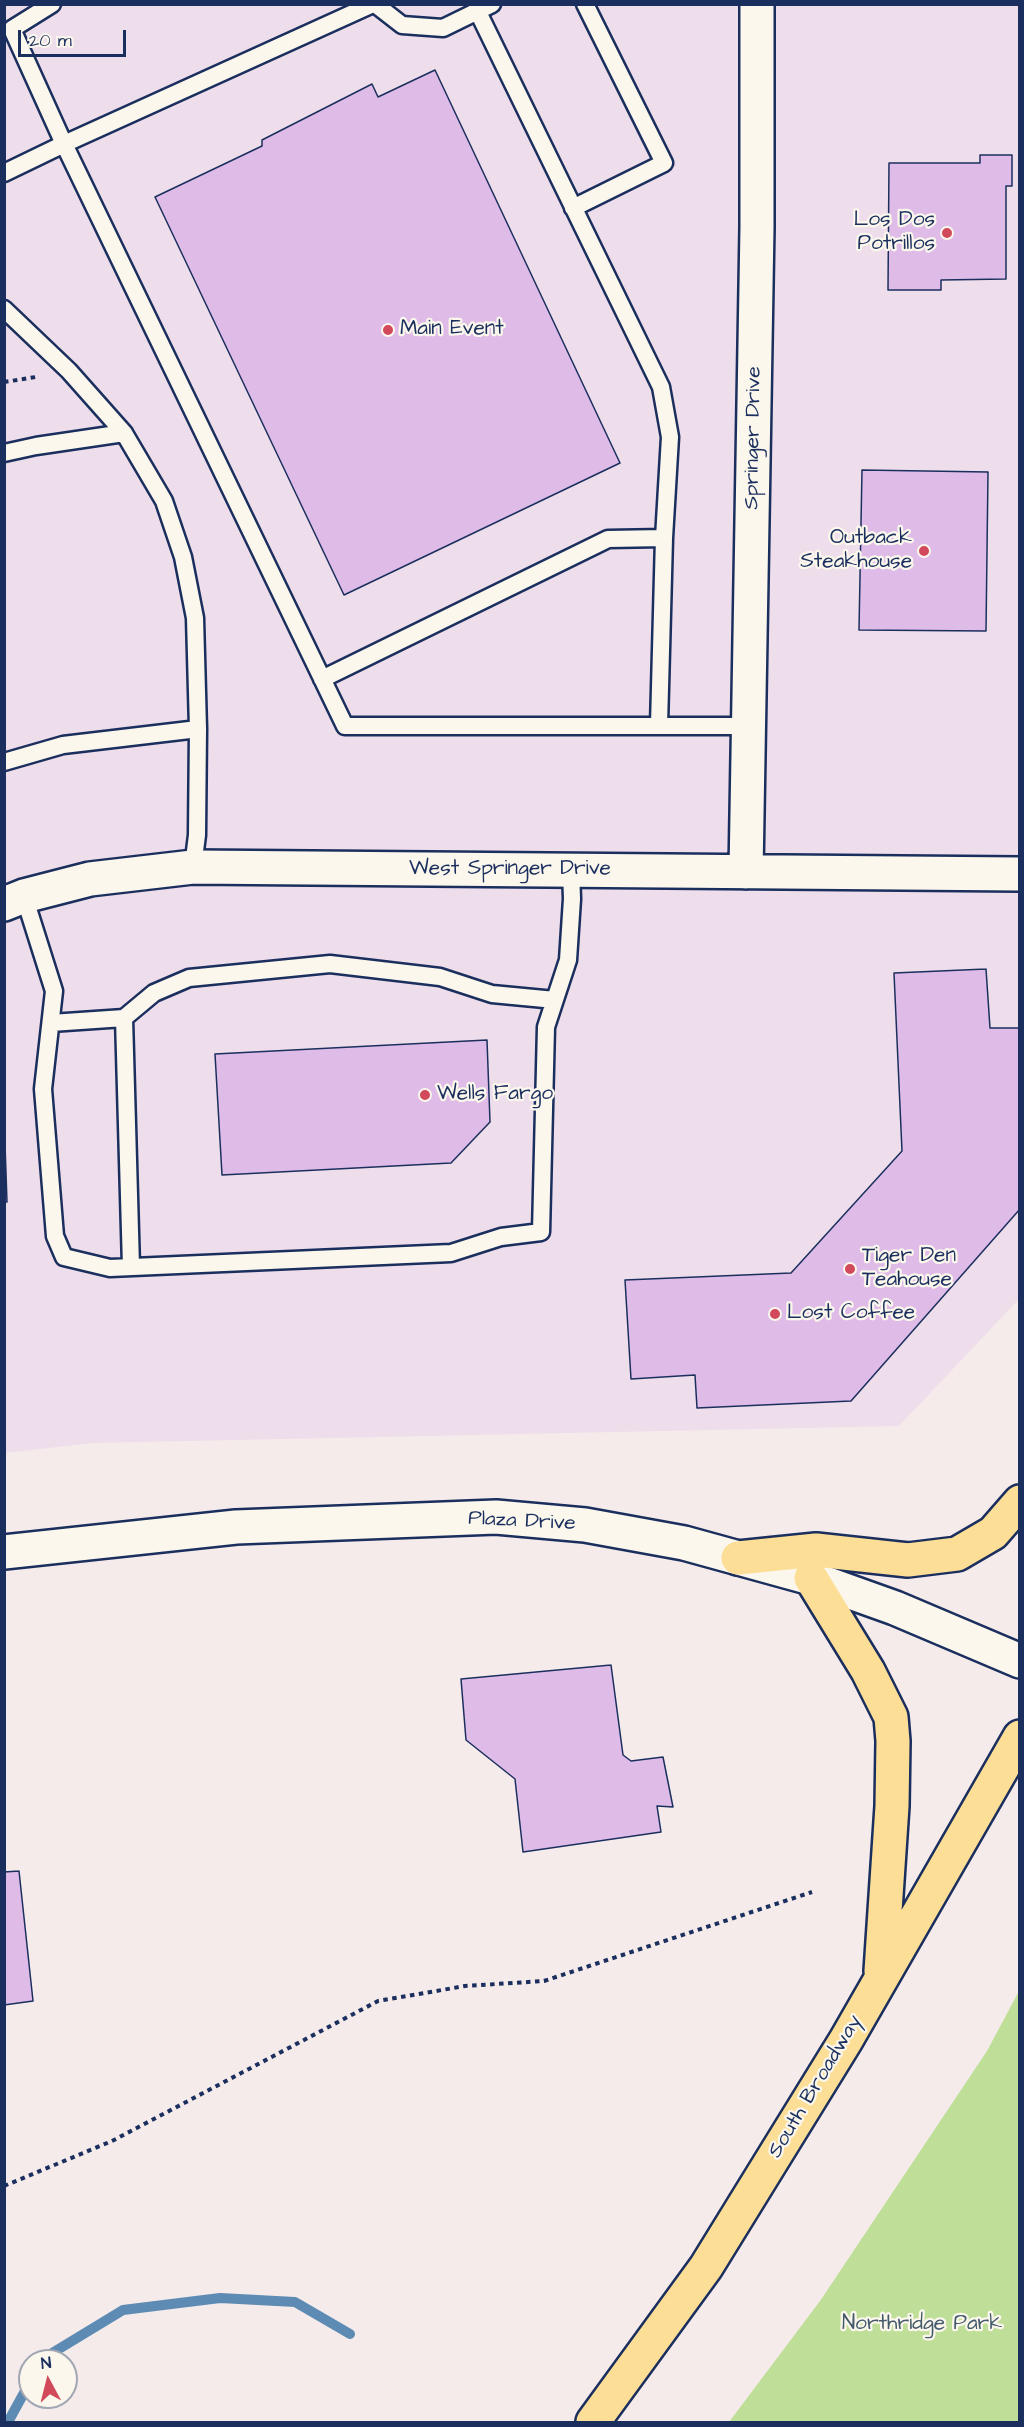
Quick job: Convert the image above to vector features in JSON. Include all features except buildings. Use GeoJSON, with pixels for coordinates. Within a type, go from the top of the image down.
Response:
{"type":"FeatureCollection","features":[{"type":"Feature","properties":{"kind":"main road"},"geometry":{"type":"LineString","coordinates":[[738,1558],[816,1550],[908,1560],[957,1554],[993,1533],[1020,1502]]}},
{"type":"Feature","properties":{"kind":"main road"},"geometry":{"type":"LineString","coordinates":[[811,1578],[868,1671],[891,1717],[892,1806],[880,1979]]}},
{"type":"Feature","properties":{"kind":"main road","name":"South Broadway"},"geometry":{"type":"LineString","coordinates":[[593,2422],[706,2268],[846,2040],[1020,1737]]}},
{"type":"Feature","properties":{"kind":"street","name":"Springer Drive"},"geometry":{"type":"LineString","coordinates":[[746,872],[757,227],[757,4]]}},
{"type":"Feature","properties":{"kind":"street","name":"West Springer Drive"},"geometry":{"type":"LineString","coordinates":[[14,900],[90,879],[193,867],[1020,874]]}},
{"type":"Feature","properties":{"kind":"street","name":"Plaza Drive"},"geometry":{"type":"LineString","coordinates":[[4,1552],[236,1527],[496,1517],[585,1525],[684,1543],[811,1578],[895,1608],[1020,1661]]}},
{"type":"Feature","properties":{"kind":"lane"},"geometry":{"type":"LineString","coordinates":[[52,4],[12,29],[64,144],[345,726],[748,726]]}},
{"type":"Feature","properties":{"kind":"lane"},"geometry":{"type":"LineString","coordinates":[[4,173],[374,4],[402,25],[443,28],[485,8],[573,208],[661,387],[670,437],[664,538],[659,725]]}},
{"type":"Feature","properties":{"kind":"lane"},"geometry":{"type":"LineString","coordinates":[[573,208],[664,163],[585,4]]}},
{"type":"Feature","properties":{"kind":"lane"},"geometry":{"type":"LineString","coordinates":[[6,313],[69,371],[124,433],[164,501],[183,557],[195,618],[198,729],[197,835],[193,867]]}},
{"type":"Feature","properties":{"kind":"lane"},"geometry":{"type":"LineString","coordinates":[[4,453],[124,433]]}},
{"type":"Feature","properties":{"kind":"lane"},"geometry":{"type":"LineString","coordinates":[[322,679],[608,539],[664,538]]}},
{"type":"Feature","properties":{"kind":"lane"},"geometry":{"type":"LineString","coordinates":[[4,762],[63,744],[198,729]]}},
{"type":"Feature","properties":{"kind":"lane"},"geometry":{"type":"LineString","coordinates":[[14,900],[54,992],[43,1089],[54,1236],[64,1257],[110,1268],[451,1252],[501,1237],[541,1232],[546,1027],[568,960],[572,899],[571,870]]}},
{"type":"Feature","properties":{"kind":"lane"},"geometry":{"type":"LineString","coordinates":[[51,1023],[124,1018],[154,993],[189,978],[330,964],[440,977],[492,994],[555,1000]]}},
{"type":"Feature","properties":{"kind":"lane"},"geometry":{"type":"LineString","coordinates":[[124,1018],[130,1267]]}},
{"type":"Feature","properties":{"kind":"path"},"geometry":{"type":"LineString","coordinates":[[4,2186],[112,2141],[378,2001],[465,1986],[543,1981],[812,1892]]}},
{"type":"Feature","properties":{"kind":"shaded area"},"geometry":{"type":"Polygon","coordinates":[[[4,5],[1019,5],[1019,1299],[899,1426],[93,1443],[5,1453],[4,5]]]}},
{"type":"Feature","properties":{"kind":"green space","name":"Northridge Park"},"geometry":{"type":"Polygon","coordinates":[[[1019,1991],[1019,2422],[729,2422],[820,2301],[987,2051],[1019,1991]]]}},
{"type":"Feature","properties":{"kind":"waterway"},"geometry":{"type":"LineString","coordinates":[[59,2349],[123,2310],[220,2298],[295,2302],[350,2334]]}},
{"type":"Feature","properties":{"kind":"waterway"},"geometry":{"type":"LineString","coordinates":[[8,2422],[18,2404]]}},
{"type":"Feature","properties":{"kind":"place","name":"Los Dos Potrillos"},"geometry":{"type":"Point","coordinates":[947,233]}},
{"type":"Feature","properties":{"kind":"place","name":"Main Event"},"geometry":{"type":"Point","coordinates":[388,330]}},
{"type":"Feature","properties":{"kind":"place","name":"Outback Steakhouse"},"geometry":{"type":"Point","coordinates":[924,551]}},
{"type":"Feature","properties":{"kind":"place","name":"Wells Fargo"},"geometry":{"type":"Point","coordinates":[425,1095]}},
{"type":"Feature","properties":{"kind":"place","name":"Tiger Den Teahouse"},"geometry":{"type":"Point","coordinates":[850,1269]}},
{"type":"Feature","properties":{"kind":"place","name":"Lost Coffee"},"geometry":{"type":"Point","coordinates":[775,1314]}}]}
